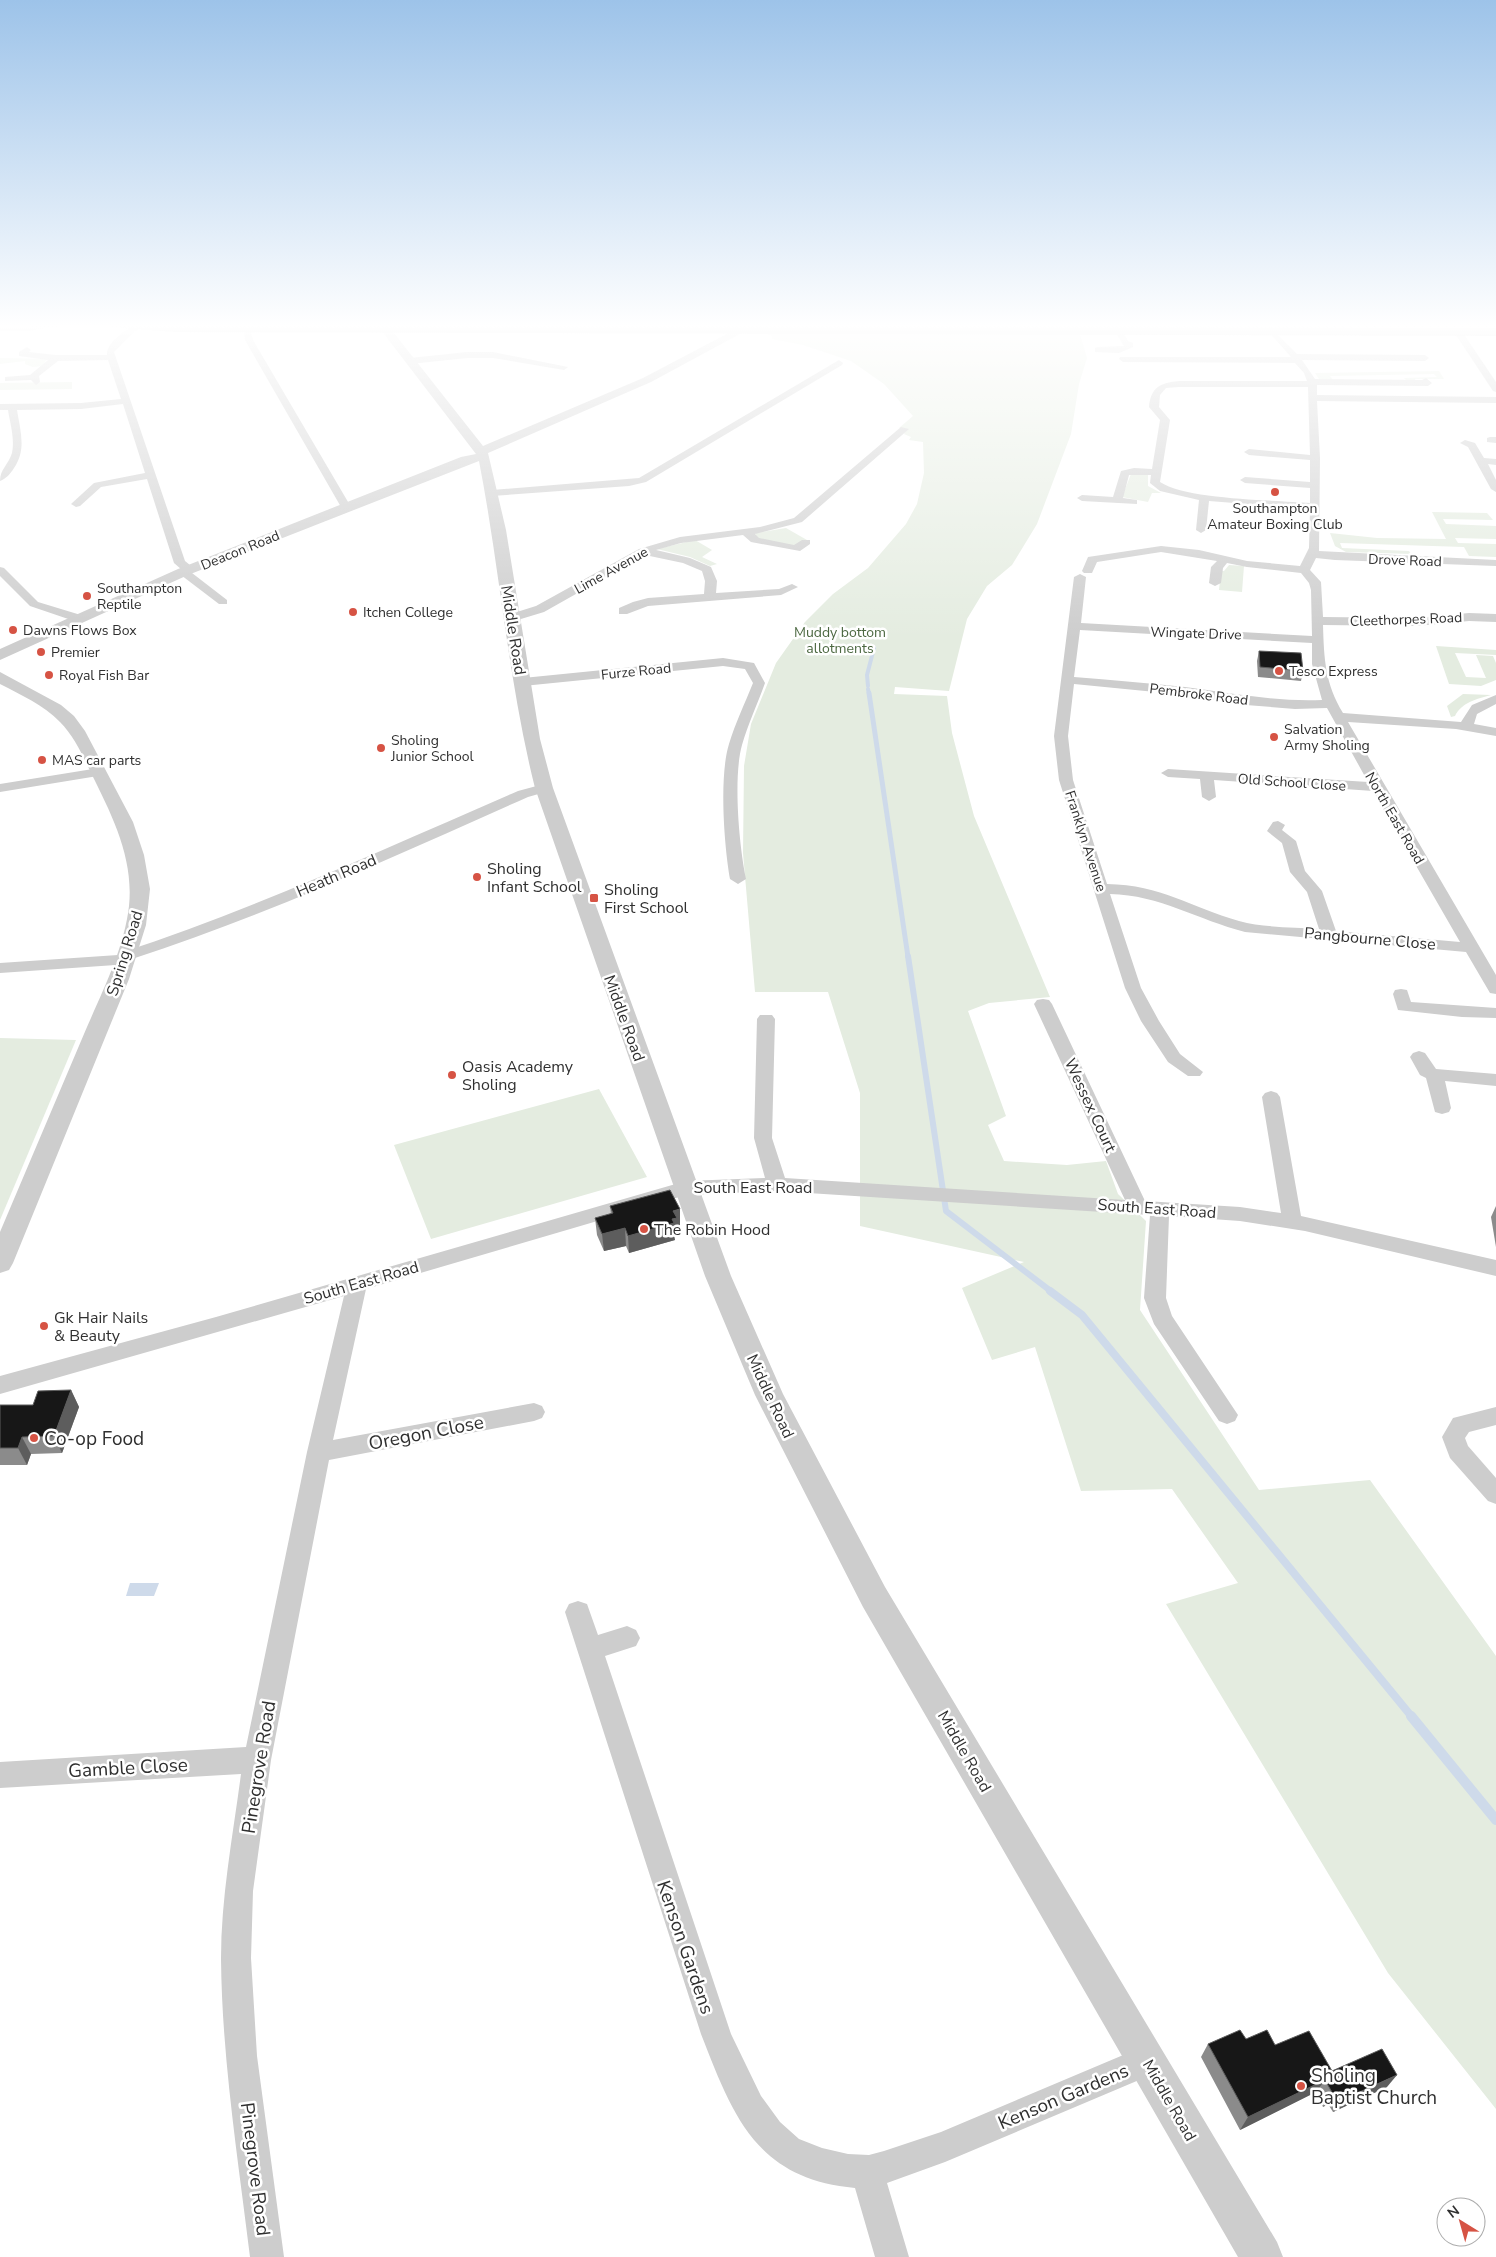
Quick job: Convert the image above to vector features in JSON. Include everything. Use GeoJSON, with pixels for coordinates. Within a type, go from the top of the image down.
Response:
{"type":"FeatureCollection","features":[{"type":"Feature","properties":{"kind":"street"},"geometry":{"type":"LineString","coordinates":[[0,478],[11,468],[18,454],[15,428]]}},
{"type":"Feature","properties":{"kind":"street"},"geometry":{"type":"LineString","coordinates":[[136,428],[180,564],[223,602]]}},
{"type":"Feature","properties":{"kind":"street"},"geometry":{"type":"LineString","coordinates":[[300,428],[346,508]]}},
{"type":"Feature","properties":{"kind":"street"},"geometry":{"type":"LineString","coordinates":[[464,428],[481,450]]}},
{"type":"Feature","properties":{"kind":"street","name":"Deacon Road"},"geometry":{"type":"LineString","coordinates":[[0,655],[186,571],[465,460],[481,450],[532,428]]}},
{"type":"Feature","properties":{"kind":"street"},"geometry":{"type":"LineString","coordinates":[[492,494],[638,481],[728,428]]}},
{"type":"Feature","properties":{"kind":"street"},"geometry":{"type":"LineString","coordinates":[[1164,428],[1155,483],[1160,488],[1176,494],[1316,506]]}},
{"type":"Feature","properties":{"kind":"street"},"geometry":{"type":"LineString","coordinates":[[1094,587],[1082,578],[1092,559],[1161,549],[1199,553],[1224,560],[1304,570],[1314,554],[1316,506],[1314,428]]}},
{"type":"Feature","properties":{"kind":"street","name":"Lime Avenue"},"geometry":{"type":"LineString","coordinates":[[511,618],[540,610],[643,551],[680,540],[779,526],[804,517],[902,435]]}},
{"type":"Feature","properties":{"kind":"street"},"geometry":{"type":"LineString","coordinates":[[1466,442],[1472,445],[1482,461],[1496,462]]}},
{"type":"Feature","properties":{"kind":"street","name":"Middle Road"},"geometry":{"type":"LineString","coordinates":[[481,450],[492,494],[531,739],[544,788],[718,1276],[768,1395],[864,1579],[1262,2257]]}},
{"type":"Feature","properties":{"kind":"street"},"geometry":{"type":"LineString","coordinates":[[1247,465],[1315,458]]}},
{"type":"Feature","properties":{"kind":"street"},"geometry":{"type":"LineString","coordinates":[[1247,465],[1315,485]]}},
{"type":"Feature","properties":{"kind":"street"},"geometry":{"type":"LineString","coordinates":[[1483,465],[1496,489]]}},
{"type":"Feature","properties":{"kind":"street"},"geometry":{"type":"LineString","coordinates":[[1116,501],[1125,473],[1134,470],[1156,472]]}},
{"type":"Feature","properties":{"kind":"street"},"geometry":{"type":"LineString","coordinates":[[76,504],[93,488],[103,483],[152,475]]}},
{"type":"Feature","properties":{"kind":"street"},"geometry":{"type":"LineString","coordinates":[[1201,530],[1204,497]]}},
{"type":"Feature","properties":{"kind":"street"},"geometry":{"type":"LineString","coordinates":[[1082,498],[1133,502]]}},
{"type":"Feature","properties":{"kind":"street"},"geometry":{"type":"LineString","coordinates":[[746,532],[755,540],[796,549],[806,542]]}},
{"type":"Feature","properties":{"kind":"street"},"geometry":{"type":"LineString","coordinates":[[1100,544],[1116,555]]}},
{"type":"Feature","properties":{"kind":"street"},"geometry":{"type":"LineString","coordinates":[[643,551],[686,560],[707,569],[710,581],[710,597]]}},
{"type":"Feature","properties":{"kind":"street","name":"Drove Road"},"geometry":{"type":"LineString","coordinates":[[1314,554],[1340,557],[1496,563]]}},
{"type":"Feature","properties":{"kind":"street"},"geometry":{"type":"LineString","coordinates":[[1215,583],[1217,567],[1224,560]]}},
{"type":"Feature","properties":{"kind":"street"},"geometry":{"type":"LineString","coordinates":[[0,570],[34,604],[80,619]]}},
{"type":"Feature","properties":{"kind":"street","name":"North East Road"},"geometry":{"type":"LineString","coordinates":[[1304,570],[1316,584],[1320,674],[1334,711],[1472,948],[1491,972],[1496,989]]}},
{"type":"Feature","properties":{"kind":"street","name":"Franklyn Avenue"},"geometry":{"type":"LineString","coordinates":[[1082,578],[1074,626],[1061,736],[1063,766],[1072,800],[1138,999],[1171,1053],[1194,1072]]}},
{"type":"Feature","properties":{"kind":"street"},"geometry":{"type":"LineString","coordinates":[[623,611],[636,604],[781,592],[792,588]]}},
{"type":"Feature","properties":{"kind":"street","name":"Cleethorpes Road"},"geometry":{"type":"LineString","coordinates":[[1317,621],[1416,622],[1469,617],[1496,618]]}},
{"type":"Feature","properties":{"kind":"street","name":"Wingate Drive"},"geometry":{"type":"LineString","coordinates":[[1074,626],[1318,640]]}},
{"type":"Feature","properties":{"kind":"street","name":"Furze Road"},"geometry":{"type":"LineString","coordinates":[[522,682],[723,662],[750,666]]}},
{"type":"Feature","properties":{"kind":"street"},"geometry":{"type":"LineString","coordinates":[[738,879],[734,857],[731,794],[735,746],[759,683],[750,666]]}},
{"type":"Feature","properties":{"kind":"street","name":"Spring Road"},"geometry":{"type":"LineString","coordinates":[[0,677],[64,715],[100,772],[126,827],[139,878],[139,908],[125,958],[101,1024],[0,1263]]}},
{"type":"Feature","properties":{"kind":"street","name":"Pembroke Road"},"geometry":{"type":"LineString","coordinates":[[1067,680],[1186,691],[1226,698],[1467,726],[1496,732]]}},
{"type":"Feature","properties":{"kind":"street"},"geometry":{"type":"LineString","coordinates":[[1467,726],[1468,716],[1471,711],[1496,699]]}},
{"type":"Feature","properties":{"kind":"street"},"geometry":{"type":"LineString","coordinates":[[0,788],[100,772]]}},
{"type":"Feature","properties":{"kind":"street","name":"Old School Close"},"geometry":{"type":"LineString","coordinates":[[1168,774],[1378,787]]}},
{"type":"Feature","properties":{"kind":"street"},"geometry":{"type":"LineString","coordinates":[[1207,776],[1209,797]]}},
{"type":"Feature","properties":{"kind":"street","name":"Heath Road"},"geometry":{"type":"LineString","coordinates":[[0,968],[125,958],[239,917],[523,794],[544,788]]}},
{"type":"Feature","properties":{"kind":"street"},"geometry":{"type":"LineString","coordinates":[[1271,830],[1289,841],[1298,872],[1314,891],[1329,934]]}},
{"type":"Feature","properties":{"kind":"street","name":"Pangbourne Close"},"geometry":{"type":"LineString","coordinates":[[1101,889],[1118,889],[1154,894],[1225,922],[1269,934],[1329,934],[1472,948]]}},
{"type":"Feature","properties":{"kind":"street"},"geometry":{"type":"LineString","coordinates":[[1401,994],[1404,1006],[1462,1012],[1496,1013]]}},
{"type":"Feature","properties":{"kind":"street","name":"Wessex Court"},"geometry":{"type":"LineString","coordinates":[[1044,1004],[1138,1207]]}},
{"type":"Feature","properties":{"kind":"street"},"geometry":{"type":"LineString","coordinates":[[766,1019],[763,1138],[778,1184]]}},
{"type":"Feature","properties":{"kind":"street"},"geometry":{"type":"LineString","coordinates":[[1419,1057],[1426,1070],[1434,1074],[1496,1080]]}},
{"type":"Feature","properties":{"kind":"street"},"geometry":{"type":"LineString","coordinates":[[1434,1074],[1442,1108]]}},
{"type":"Feature","properties":{"kind":"street"},"geometry":{"type":"LineString","coordinates":[[1271,1097],[1292,1220]]}},
{"type":"Feature","properties":{"kind":"street","name":"South East Road"},"geometry":{"type":"LineString","coordinates":[[0,1385],[686,1188],[778,1184],[1240,1214],[1292,1220],[1372,1236],[1496,1268]]}},
{"type":"Feature","properties":{"kind":"street"},"geometry":{"type":"LineString","coordinates":[[1160,1208],[1155,1298],[1162,1318],[1228,1415]]}},
{"type":"Feature","properties":{"kind":"street","name":"Pinegrove Road"},"geometry":{"type":"LineString","coordinates":[[267,2257],[241,2056],[236,1958],[239,1891],[257,1760],[319,1452],[357,1284]]}},
{"type":"Feature","properties":{"kind":"street","name":"Oregon Close"},"geometry":{"type":"LineString","coordinates":[[319,1452],[534,1412]]}},
{"type":"Feature","properties":{"kind":"street"},"geometry":{"type":"LineString","coordinates":[[1496,1416],[1461,1425],[1456,1428],[1453,1437],[1458,1451],[1496,1494]]}},
{"type":"Feature","properties":{"kind":"street","name":"Kenson Gardens"},"geometry":{"type":"LineString","coordinates":[[578,1612],[694,1972],[716,2034],[737,2081],[760,2122],[780,2145],[791,2153],[818,2165],[867,2172],[927,2154],[1147,2061]]}},
{"type":"Feature","properties":{"kind":"street"},"geometry":{"type":"LineString","coordinates":[[590,1649],[627,1638]]}},
{"type":"Feature","properties":{"kind":"street","name":"Gamble Close"},"geometry":{"type":"LineString","coordinates":[[0,1775],[257,1760]]}},
{"type":"Feature","properties":{"kind":"street"},"geometry":{"type":"LineString","coordinates":[[867,2172],[892,2257]]}},
{"type":"Feature","properties":{"kind":"green space","name":"Muddy bottom allotments"},"geometry":{"type":"Polygon","coordinates":[[[902,428],[1072,428],[1037,524],[1012,565],[987,586],[967,619],[949,691],[895,687],[894,694],[947,696],[952,733],[974,816],[1050,997],[989,1003],[968,1011],[1006,1116],[988,1125],[1004,1161],[1067,1165],[1106,1161],[1118,1194],[1146,1221],[1140,1310],[1259,1490],[1370,1480],[1496,1656],[1496,2109],[1388,1973],[1166,1604],[1238,1583],[1172,1489],[1081,1491],[1035,1347],[992,1360],[962,1288],[1024,1262],[860,1226],[860,1093],[828,992],[755,992],[743,853],[744,766],[751,724],[776,663],[805,622],[833,594],[868,568],[906,524],[917,504],[924,473],[923,442],[909,440],[911,437],[904,434],[907,429],[902,428]]]}},
{"type":"Feature","properties":{"kind":"green space"},"geometry":{"type":"Polygon","coordinates":[[[1131,474],[1148,475],[1148,486],[1161,493],[1152,493],[1148,502],[1122,497],[1131,474]]]}},
{"type":"Feature","properties":{"kind":"green space"},"geometry":{"type":"Polygon","coordinates":[[[1432,512],[1487,513],[1493,520],[1443,519],[1446,524],[1496,526],[1496,539],[1455,538],[1458,543],[1496,544],[1496,557],[1469,556],[1464,547],[1340,543],[1342,548],[1409,551],[1411,554],[1346,552],[1335,546],[1330,533],[1377,538],[1446,539],[1432,512]]]}},
{"type":"Feature","properties":{"kind":"green space"},"geometry":{"type":"Polygon","coordinates":[[[786,528],[807,540],[794,546],[759,539],[755,536],[756,533],[786,528]]]}},
{"type":"Feature","properties":{"kind":"green space"},"geometry":{"type":"Polygon","coordinates":[[[695,540],[712,550],[702,557],[717,564],[710,566],[690,557],[657,549],[695,540]]]}},
{"type":"Feature","properties":{"kind":"green space"},"geometry":{"type":"Polygon","coordinates":[[[1229,565],[1244,566],[1242,592],[1219,590],[1221,571],[1224,571],[1229,565]]]}},
{"type":"Feature","properties":{"kind":"green space"},"geometry":{"type":"Polygon","coordinates":[[[1436,646],[1496,650],[1496,655],[1455,653],[1466,677],[1486,678],[1476,655],[1493,656],[1496,663],[1496,680],[1481,686],[1449,684],[1436,646]]]}},
{"type":"Feature","properties":{"kind":"green space"},"geometry":{"type":"Polygon","coordinates":[[[1463,694],[1491,695],[1466,704],[1455,716],[1451,717],[1447,706],[1463,694]]]}},
{"type":"Feature","properties":{"kind":"green space"},"geometry":{"type":"Polygon","coordinates":[[[0,1038],[76,1040],[0,1220],[0,1038]]]}},
{"type":"Feature","properties":{"kind":"green space"},"geometry":{"type":"Polygon","coordinates":[[[599,1089],[647,1177],[431,1239],[394,1145],[599,1089]]]}},
{"type":"Feature","properties":{"kind":"water"},"geometry":{"type":"Polygon","coordinates":[[[130,1583],[159,1583],[154,1596],[126,1596],[130,1583]]]}},
{"type":"Feature","properties":{"kind":"building"},"geometry":{"type":"Polygon","coordinates":[[[1259,651],[1301,653],[1303,671],[1260,667],[1259,651]]]}},
{"type":"Feature","properties":{"kind":"building"},"geometry":{"type":"Polygon","coordinates":[[[670,1190],[680,1209],[673,1211],[677,1218],[672,1219],[674,1223],[628,1236],[625,1228],[602,1234],[595,1218],[613,1213],[610,1206],[670,1190]]]}},
{"type":"Feature","properties":{"kind":"building"},"geometry":{"type":"Polygon","coordinates":[[[71,1390],[54,1436],[22,1437],[18,1448],[0,1448],[0,1405],[33,1405],[38,1391],[71,1390]]]}},
{"type":"Feature","properties":{"kind":"building","name":"Sholing Baptist Church"},"geometry":{"type":"Polygon","coordinates":[[[1240,2030],[1246,2039],[1267,2030],[1275,2045],[1309,2031],[1332,2071],[1382,2049],[1397,2075],[1342,2100],[1338,2092],[1333,2094],[1325,2080],[1248,2117],[1208,2044],[1240,2030]]]}},
{"type":"Feature","properties":{"kind":"waterway"},"geometry":{"type":"LineString","coordinates":[[868,686],[867,675],[874,648]]}},
{"type":"Feature","properties":{"kind":"waterway"},"geometry":{"type":"LineString","coordinates":[[868,689],[869,694]]}},
{"type":"Feature","properties":{"kind":"waterway"},"geometry":{"type":"LineString","coordinates":[[869,693],[908,957]]}},
{"type":"Feature","properties":{"kind":"waterway"},"geometry":{"type":"LineString","coordinates":[[908,956],[946,1211],[1052,1292]]}},
{"type":"Feature","properties":{"kind":"waterway"},"geometry":{"type":"LineString","coordinates":[[1050,1291],[1082,1315],[1412,1717]]}},
{"type":"Feature","properties":{"kind":"waterway"},"geometry":{"type":"LineString","coordinates":[[1411,1716],[1496,1820]]}},
{"type":"Feature","properties":{"kind":"place","name":"Southampton Amateur Boxing Club"},"geometry":{"type":"Point","coordinates":[1275,492]}},
{"type":"Feature","properties":{"kind":"place","name":"Southampton Reptile"},"geometry":{"type":"Point","coordinates":[87,596]}},
{"type":"Feature","properties":{"kind":"place","name":"Itchen College"},"geometry":{"type":"Point","coordinates":[353,612]}},
{"type":"Feature","properties":{"kind":"place","name":"Dawns Flows Box"},"geometry":{"type":"Point","coordinates":[13,630]}},
{"type":"Feature","properties":{"kind":"place","name":"Premier"},"geometry":{"type":"Point","coordinates":[41,652]}},
{"type":"Feature","properties":{"kind":"place","name":"Tesco Express"},"geometry":{"type":"Point","coordinates":[1279,671]}},
{"type":"Feature","properties":{"kind":"place","name":"Royal Fish Bar"},"geometry":{"type":"Point","coordinates":[49,675]}},
{"type":"Feature","properties":{"kind":"place","name":"Salvation Army Sholing"},"geometry":{"type":"Point","coordinates":[1274,737]}},
{"type":"Feature","properties":{"kind":"place","name":"Sholing Junior School"},"geometry":{"type":"Point","coordinates":[381,748]}},
{"type":"Feature","properties":{"kind":"place","name":"MAS car parts"},"geometry":{"type":"Point","coordinates":[42,760]}},
{"type":"Feature","properties":{"kind":"place","name":"Sholing Infant School"},"geometry":{"type":"Point","coordinates":[477,877]}},
{"type":"Feature","properties":{"kind":"place","name":"Sholing First School"},"geometry":{"type":"Point","coordinates":[594,898]}},
{"type":"Feature","properties":{"kind":"place","name":"Oasis Academy Sholing"},"geometry":{"type":"Point","coordinates":[452,1075]}},
{"type":"Feature","properties":{"kind":"place","name":"The Robin Hood"},"geometry":{"type":"Point","coordinates":[644,1229]}},
{"type":"Feature","properties":{"kind":"place","name":"Gk Hair Nails & Beauty"},"geometry":{"type":"Point","coordinates":[44,1326]}},
{"type":"Feature","properties":{"kind":"place","name":"Co-op Food"},"geometry":{"type":"Point","coordinates":[34,1438]}},
{"type":"Feature","properties":{"kind":"place","name":"Sholing Baptist Church"},"geometry":{"type":"Point","coordinates":[1301,2086]}}]}
